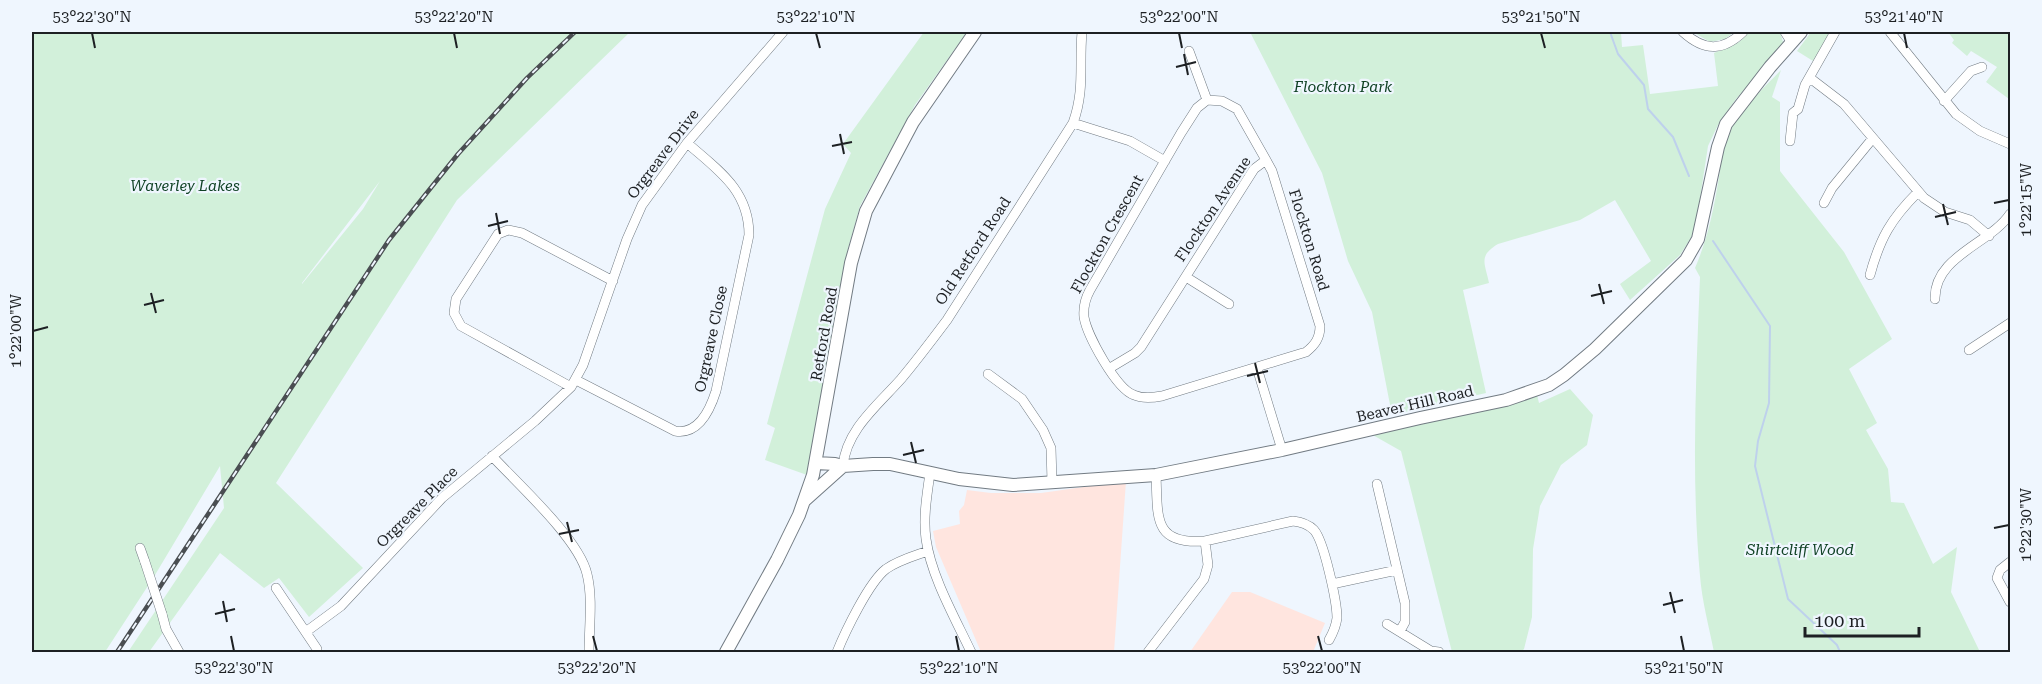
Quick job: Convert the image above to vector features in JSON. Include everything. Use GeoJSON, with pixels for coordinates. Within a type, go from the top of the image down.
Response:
{"type":"FeatureCollection","features":[{"type":"Feature","properties":{"kind":"main road","name":"Retford Road"},"geometry":{"type":"LineString","coordinates":[[726,652],[773,568],[804,501],[814,469],[851,263],[866,211],[913,122],[975,32]]}},
{"type":"Feature","properties":{"kind":"main road","name":"Beaver Hill Road"},"geometry":{"type":"LineString","coordinates":[[814,469],[835,464],[840,469],[890,464],[996,484],[1156,475],[1282,450],[1513,398],[1549,385],[1595,349],[1686,260],[1698,239],[1718,147],[1726,124],[1770,67],[1801,32]]}},
{"type":"Feature","properties":{"kind":"main road"},"geometry":{"type":"LineString","coordinates":[[804,501],[840,469]]}},
{"type":"Feature","properties":{"kind":"street","name":"Orgreave Drive"},"geometry":{"type":"LineString","coordinates":[[573,384],[638,213],[651,191],[687,143],[783,32]]}},
{"type":"Feature","properties":{"kind":"street","name":"Old Retford Road"},"geometry":{"type":"LineString","coordinates":[[840,469],[844,454],[854,434],[931,343],[1073,123],[1082,88],[1082,32]]}},
{"type":"Feature","properties":{"kind":"street"},"geometry":{"type":"LineString","coordinates":[[1683,32],[1710,48],[1730,42],[1743,32]]}},
{"type":"Feature","properties":{"kind":"street"},"geometry":{"type":"LineString","coordinates":[[1785,32],[1792,43]]}},
{"type":"Feature","properties":{"kind":"street"},"geometry":{"type":"LineString","coordinates":[[1790,141],[1793,113],[1836,32]]}},
{"type":"Feature","properties":{"kind":"street"},"geometry":{"type":"LineString","coordinates":[[1890,32],[1944,100],[1966,122],[2010,144]]}},
{"type":"Feature","properties":{"kind":"street"},"geometry":{"type":"LineString","coordinates":[[1073,123],[1130,141],[1165,161],[1197,108],[1208,100],[1189,51]]}},
{"type":"Feature","properties":{"kind":"street"},"geometry":{"type":"LineString","coordinates":[[1944,100],[1972,70],[1982,67]]}},
{"type":"Feature","properties":{"kind":"street"},"geometry":{"type":"LineString","coordinates":[[1810,78],[1844,104],[1918,192],[1939,209],[1970,220],[1989,236]]}},
{"type":"Feature","properties":{"kind":"street","name":"Flockton Road"},"geometry":{"type":"LineString","coordinates":[[1208,100],[1222,101],[1237,109],[1266,159],[1320,326],[1315,344],[1306,352],[1257,368]]}},
{"type":"Feature","properties":{"kind":"street"},"geometry":{"type":"LineString","coordinates":[[1824,203],[1836,191],[1873,138]]}},
{"type":"Feature","properties":{"kind":"street","name":"Orgreave Close"},"geometry":{"type":"LineString","coordinates":[[573,384],[683,433],[694,428],[711,405],[749,235],[749,224],[743,202],[729,180],[687,143]]}},
{"type":"Feature","properties":{"kind":"street","name":"Flockton Avenue"},"geometry":{"type":"LineString","coordinates":[[1110,368],[1142,347],[1254,169],[1266,159]]}},
{"type":"Feature","properties":{"kind":"street","name":"Flockton Crescent"},"geometry":{"type":"LineString","coordinates":[[1165,161],[1086,297],[1084,306],[1086,325],[1125,390],[1143,398],[1162,396],[1257,368]]}},
{"type":"Feature","properties":{"kind":"street"},"geometry":{"type":"LineString","coordinates":[[1870,275],[1876,253],[1889,225],[1918,192]]}},
{"type":"Feature","properties":{"kind":"street"},"geometry":{"type":"LineString","coordinates":[[1935,299],[1937,284],[1947,268],[1961,255],[1989,236],[2010,214]]}},
{"type":"Feature","properties":{"kind":"street"},"geometry":{"type":"LineString","coordinates":[[573,384],[461,326],[454,314],[456,299],[498,234],[508,230],[522,233],[613,280]]}},
{"type":"Feature","properties":{"kind":"street","name":"Flockton Avenue"},"geometry":{"type":"LineString","coordinates":[[1186,277],[1229,304]]}},
{"type":"Feature","properties":{"kind":"street"},"geometry":{"type":"LineString","coordinates":[[1969,350],[2010,323]]}},
{"type":"Feature","properties":{"kind":"street"},"geometry":{"type":"LineString","coordinates":[[1257,368],[1282,450]]}},
{"type":"Feature","properties":{"kind":"street"},"geometry":{"type":"LineString","coordinates":[[987,374],[1022,399],[1043,430],[1051,448],[1052,482]]}},
{"type":"Feature","properties":{"kind":"street","name":"Orgreave Place"},"geometry":{"type":"LineString","coordinates":[[306,631],[341,606],[442,498],[535,421],[573,384]]}},
{"type":"Feature","properties":{"kind":"street"},"geometry":{"type":"LineString","coordinates":[[492,456],[570,540],[584,560],[589,585],[589,652]]}},
{"type":"Feature","properties":{"kind":"street"},"geometry":{"type":"LineString","coordinates":[[930,473],[925,519],[928,551],[941,588],[971,652]]}},
{"type":"Feature","properties":{"kind":"street"},"geometry":{"type":"LineString","coordinates":[[1156,475],[1158,510],[1162,528],[1174,539],[1204,541],[1293,521],[1307,524],[1318,534],[1332,585],[1337,619],[1335,630],[1329,640]]}},
{"type":"Feature","properties":{"kind":"street"},"geometry":{"type":"LineString","coordinates":[[1377,484],[1406,614],[1400,631]]}},
{"type":"Feature","properties":{"kind":"street"},"geometry":{"type":"LineString","coordinates":[[1148,652],[1204,579],[1208,565],[1204,541]]}},
{"type":"Feature","properties":{"kind":"street"},"geometry":{"type":"LineString","coordinates":[[140,548],[166,629],[179,652]]}},
{"type":"Feature","properties":{"kind":"street"},"geometry":{"type":"LineString","coordinates":[[837,652],[861,603],[880,574],[899,561],[928,551]]}},
{"type":"Feature","properties":{"kind":"street"},"geometry":{"type":"LineString","coordinates":[[2010,562],[2000,570],[1998,578],[2010,602]]}},
{"type":"Feature","properties":{"kind":"street"},"geometry":{"type":"LineString","coordinates":[[1332,585],[1397,570]]}},
{"type":"Feature","properties":{"kind":"street"},"geometry":{"type":"LineString","coordinates":[[276,588],[317,649]]}},
{"type":"Feature","properties":{"kind":"street"},"geometry":{"type":"LineString","coordinates":[[1387,624],[1431,651],[1438,652]]}},
{"type":"Feature","properties":{"kind":"shaded area"},"geometry":{"type":"Polygon","coordinates":[[[1126,481],[1114,652],[981,652],[936,547],[933,531],[960,524],[959,511],[964,505],[967,490],[991,493],[1041,493],[1126,481]]]}},
{"type":"Feature","properties":{"kind":"shaded area"},"geometry":{"type":"Polygon","coordinates":[[[1232,592],[1250,592],[1325,623],[1313,652],[1190,652],[1232,592]]]}},
{"type":"Feature","properties":{"kind":"green space","name":"Waverley Lakes"},"geometry":{"type":"Polygon","coordinates":[[[32,32],[630,32],[457,200],[276,483],[363,568],[309,617],[279,578],[264,588],[220,553],[149,652],[128,652],[224,508],[220,466],[155,575],[105,652],[32,652],[32,32]],[[380,181],[302,284],[363,209],[380,181]]]}},
{"type":"Feature","properties":{"kind":"green space"},"geometry":{"type":"Polygon","coordinates":[[[924,32],[967,32],[915,105],[860,206],[848,249],[807,475],[765,460],[775,428],[767,424],[825,209],[851,153],[843,144],[924,32]]]}},
{"type":"Feature","properties":{"kind":"green space","name":"Flockton Park"},"geometry":{"type":"Polygon","coordinates":[[[1250,32],[1621,32],[1622,47],[1643,45],[1650,94],[1718,86],[1714,53],[1739,42],[1750,32],[1780,32],[1783,42],[1779,51],[1736,99],[1718,125],[1708,146],[1692,236],[1680,255],[1630,300],[1620,284],[1651,261],[1615,200],[1580,220],[1498,244],[1488,252],[1484,260],[1489,283],[1463,290],[1486,393],[1392,415],[1372,312],[1348,261],[1322,173],[1250,32]]]}},
{"type":"Feature","properties":{"kind":"green space"},"geometry":{"type":"Polygon","coordinates":[[[1693,32],[1734,32],[1725,39],[1710,42],[1693,32]]]}},
{"type":"Feature","properties":{"kind":"green space"},"geometry":{"type":"Polygon","coordinates":[[[1811,32],[1831,32],[1813,61],[1797,51],[1811,32]]]}},
{"type":"Feature","properties":{"kind":"green space"},"geometry":{"type":"Polygon","coordinates":[[[1948,32],[2010,32],[2009,99],[1986,82],[1997,67],[1971,51],[1967,56],[1952,43],[1954,40],[1948,32]]]}},
{"type":"Feature","properties":{"kind":"green space","name":"Shirtcliff Wood"},"geometry":{"type":"Polygon","coordinates":[[[1781,70],[1772,97],[1780,102],[1780,171],[1844,252],[1892,339],[1849,369],[1877,423],[1866,430],[1888,469],[1891,502],[1904,503],[1933,564],[1957,547],[1951,592],[1980,652],[1714,652],[1702,595],[1697,539],[1695,426],[1700,277],[1695,268],[1709,226],[1723,149],[1729,129],[1781,70]]]}},
{"type":"Feature","properties":{"kind":"green space"},"geometry":{"type":"Polygon","coordinates":[[[1570,389],[1593,415],[1587,445],[1561,465],[1540,506],[1533,549],[1532,617],[1524,649],[1521,652],[1452,652],[1401,451],[1371,434],[1537,395],[1539,403],[1570,389]]]}},
{"type":"Feature","properties":{"kind":"waterway"},"geometry":{"type":"LineString","coordinates":[[1610,32],[1618,54],[1644,85],[1648,109],[1673,137],[1689,176]]}},
{"type":"Feature","properties":{"kind":"waterway"},"geometry":{"type":"LineString","coordinates":[[1713,241],[1770,326],[1769,403],[1758,441],[1755,466],[1788,599],[1837,645],[1840,652]]}},
{"type":"Feature","properties":{"kind":"railway"},"geometry":{"type":"LineString","coordinates":[[117,652],[389,240],[458,154],[527,78],[575,32]]}}]}
